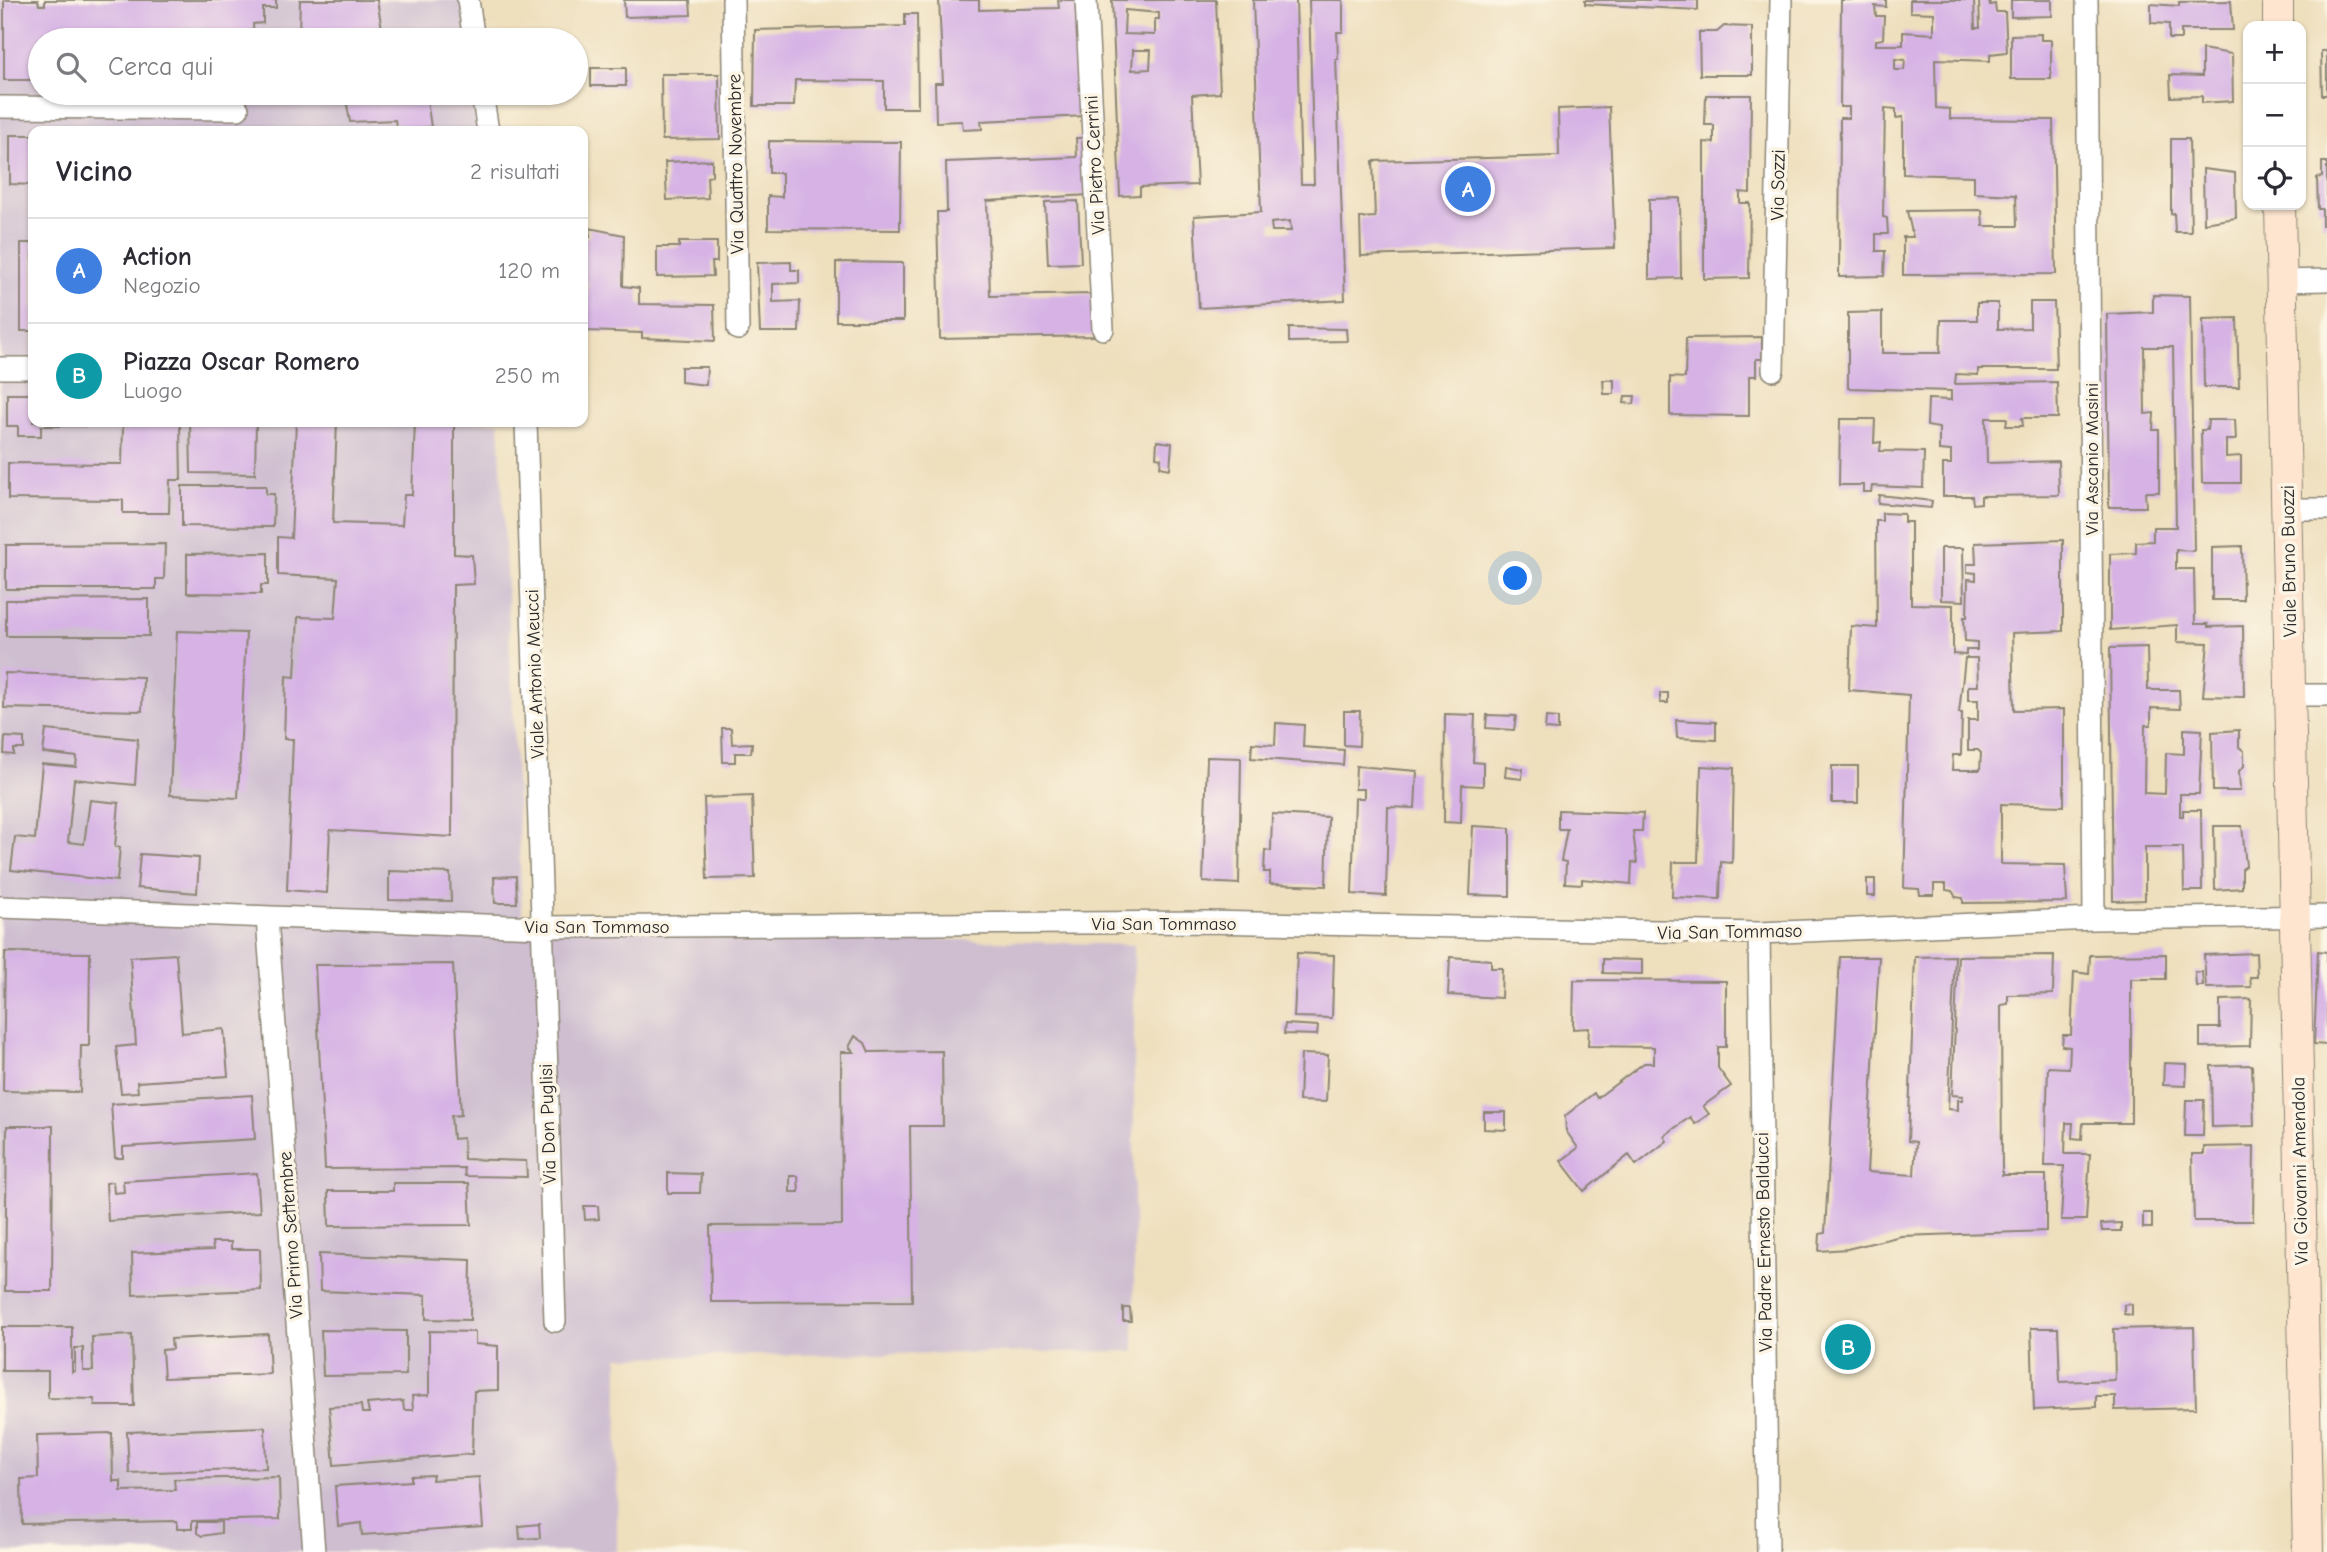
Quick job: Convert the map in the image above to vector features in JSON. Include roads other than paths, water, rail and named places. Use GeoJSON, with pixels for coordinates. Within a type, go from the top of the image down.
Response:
{"type":"FeatureCollection","features":[{"type":"Feature","properties":{"kind":"main road"},"geometry":{"type":"LineString","coordinates":[[2278,0],[2278,21]]}},
{"type":"Feature","properties":{"kind":"main road","name":"Viale Bruno Buozzi"},"geometry":{"type":"LineString","coordinates":[[2280,210],[2288,509],[2293,917]]}},
{"type":"Feature","properties":{"kind":"main road","name":"Via Giovanni Amendola"},"geometry":{"type":"LineString","coordinates":[[2293,917],[2308,1552]]}},
{"type":"Feature","properties":{"kind":"street"},"geometry":{"type":"LineString","coordinates":[[468,0],[472,28]]}},
{"type":"Feature","properties":{"kind":"street","name":"Via Quattro Novembre"},"geometry":{"type":"LineString","coordinates":[[733,0],[738,329]]}},
{"type":"Feature","properties":{"kind":"street","name":"Via Pietro Cerrini"},"geometry":{"type":"LineString","coordinates":[[1086,0],[1103,329]]}},
{"type":"Feature","properties":{"kind":"street","name":"Via Sozzi"},"geometry":{"type":"LineString","coordinates":[[1773,370],[1781,0]]}},
{"type":"Feature","properties":{"kind":"street","name":"Via Ascanio Masini"},"geometry":{"type":"LineString","coordinates":[[2087,0],[2094,919]]}},
{"type":"Feature","properties":{"kind":"street"},"geometry":{"type":"LineString","coordinates":[[484,105],[487,126]]}},
{"type":"Feature","properties":{"kind":"street"},"geometry":{"type":"LineString","coordinates":[[0,107],[238,109]]}},
{"type":"Feature","properties":{"kind":"street"},"geometry":{"type":"LineString","coordinates":[[2281,281],[2327,280]]}},
{"type":"Feature","properties":{"kind":"street"},"geometry":{"type":"LineString","coordinates":[[0,368],[28,368]]}},
{"type":"Feature","properties":{"kind":"street","name":"Viale Antonio Meucci"},"geometry":{"type":"LineString","coordinates":[[526,427],[540,927]]}},
{"type":"Feature","properties":{"kind":"street"},"geometry":{"type":"LineString","coordinates":[[2288,509],[2327,509]]}},
{"type":"Feature","properties":{"kind":"street"},"geometry":{"type":"LineString","coordinates":[[2291,695],[2327,695]]}},
{"type":"Feature","properties":{"kind":"street","name":"Via San Tommaso"},"geometry":{"type":"LineString","coordinates":[[0,907],[540,927],[1206,922],[1759,933],[2094,919],[2327,916]]}},
{"type":"Feature","properties":{"kind":"street","name":"Via Primo Settembre"},"geometry":{"type":"LineString","coordinates":[[267,918],[314,1552]]}},
{"type":"Feature","properties":{"kind":"street","name":"Via Don Puglisi"},"geometry":{"type":"LineString","coordinates":[[540,927],[555,1321]]}},
{"type":"Feature","properties":{"kind":"street","name":"Via Padre Ernesto Balducci"},"geometry":{"type":"LineString","coordinates":[[1759,933],[1768,1552]]}},
{"type":"Feature","properties":{"kind":"place","name":"Action"},"geometry":{"type":"Point","coordinates":[1468,189]}},
{"type":"Feature","properties":{"kind":"place","name":"Piazza Oscar Romero"},"geometry":{"type":"Point","coordinates":[1848,1347]}}]}
